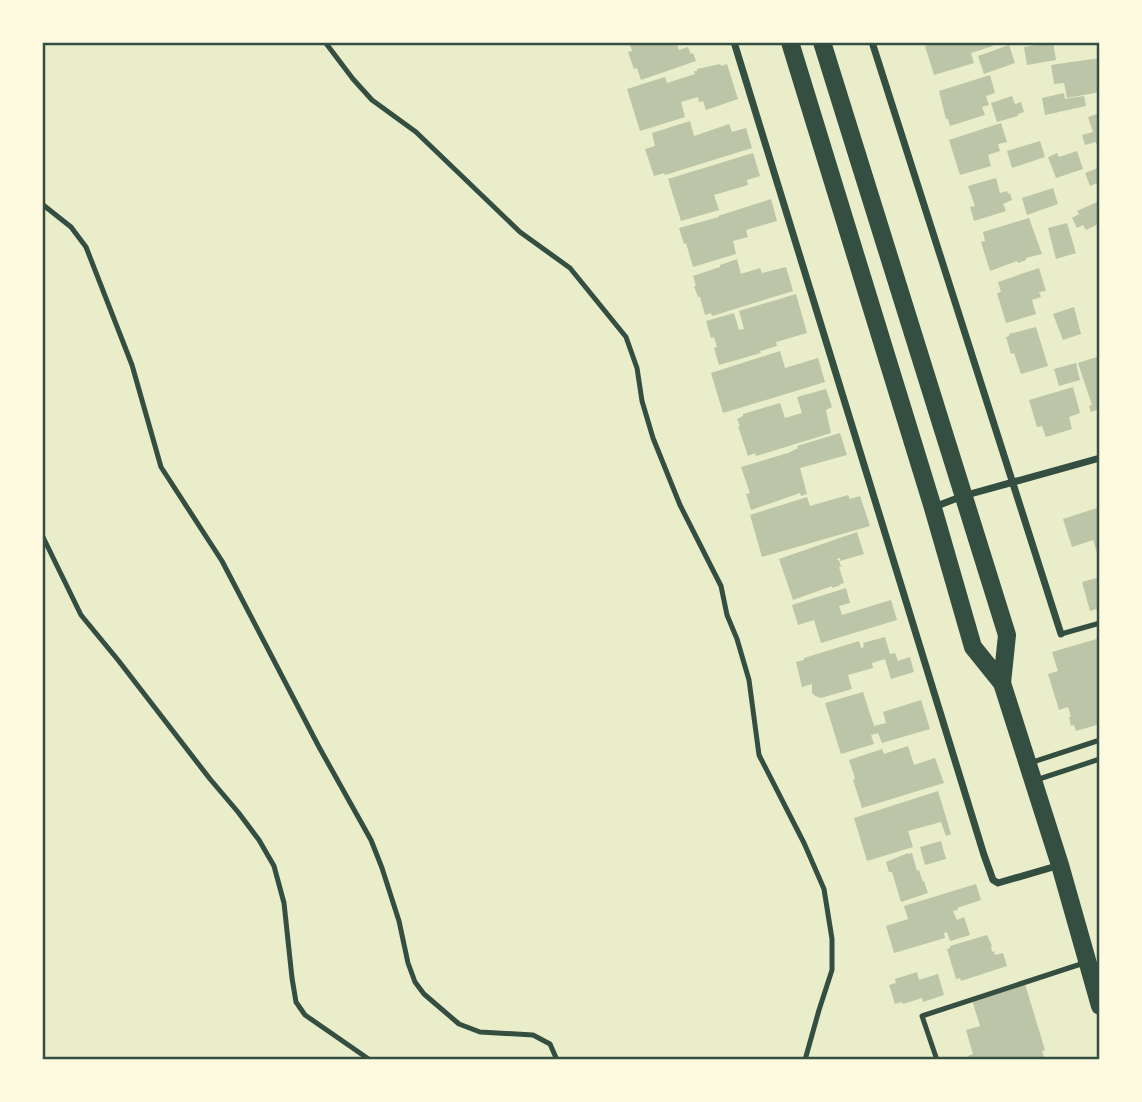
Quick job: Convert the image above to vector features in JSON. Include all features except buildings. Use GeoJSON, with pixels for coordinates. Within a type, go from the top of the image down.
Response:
{"type":"FeatureCollection","features":[{"type":"Feature","properties":{"kind":"main road"},"geometry":{"type":"LineString","coordinates":[[790,42],[973,647],[1002,682],[1060,865],[1100,1006]]}},
{"type":"Feature","properties":{"kind":"main road"},"geometry":{"type":"LineString","coordinates":[[822,42],[1007,635],[1002,682]]}},
{"type":"Feature","properties":{"kind":"street"},"geometry":{"type":"LineString","coordinates":[[734,42],[993,880],[998,883],[1060,865]]}},
{"type":"Feature","properties":{"kind":"street"},"geometry":{"type":"LineString","coordinates":[[872,42],[1061,634]]}},
{"type":"Feature","properties":{"kind":"street"},"geometry":{"type":"LineString","coordinates":[[933,508],[963,496],[1100,458]]}},
{"type":"Feature","properties":{"kind":"lane"},"geometry":{"type":"LineString","coordinates":[[325,42],[372,100],[416,132],[520,232],[570,268],[626,337],[638,368],[642,401],[653,438],[680,505],[721,586],[727,615],[749,680],[760,755],[824,889],[832,939],[832,970],[805,1060]]}},
{"type":"Feature","properties":{"kind":"lane"},"geometry":{"type":"LineString","coordinates":[[42,204],[71,227],[86,247],[132,365],[161,467],[222,561],[371,840],[399,921],[408,964],[415,982],[424,994],[459,1024],[480,1032],[533,1035],[550,1044],[557,1060]]}},
{"type":"Feature","properties":{"kind":"lane"},"geometry":{"type":"LineString","coordinates":[[42,535],[81,615],[239,812],[274,866],[284,903],[296,1002],[305,1015],[370,1060]]}},
{"type":"Feature","properties":{"kind":"lane"},"geometry":{"type":"LineString","coordinates":[[1061,634],[1100,623]]}},
{"type":"Feature","properties":{"kind":"lane"},"geometry":{"type":"LineString","coordinates":[[1028,763],[1100,740]]}},
{"type":"Feature","properties":{"kind":"lane"},"geometry":{"type":"LineString","coordinates":[[1033,781],[1100,759]]}},
{"type":"Feature","properties":{"kind":"lane"},"geometry":{"type":"LineString","coordinates":[[937,1060],[922,1016],[1087,962]]}}]}
